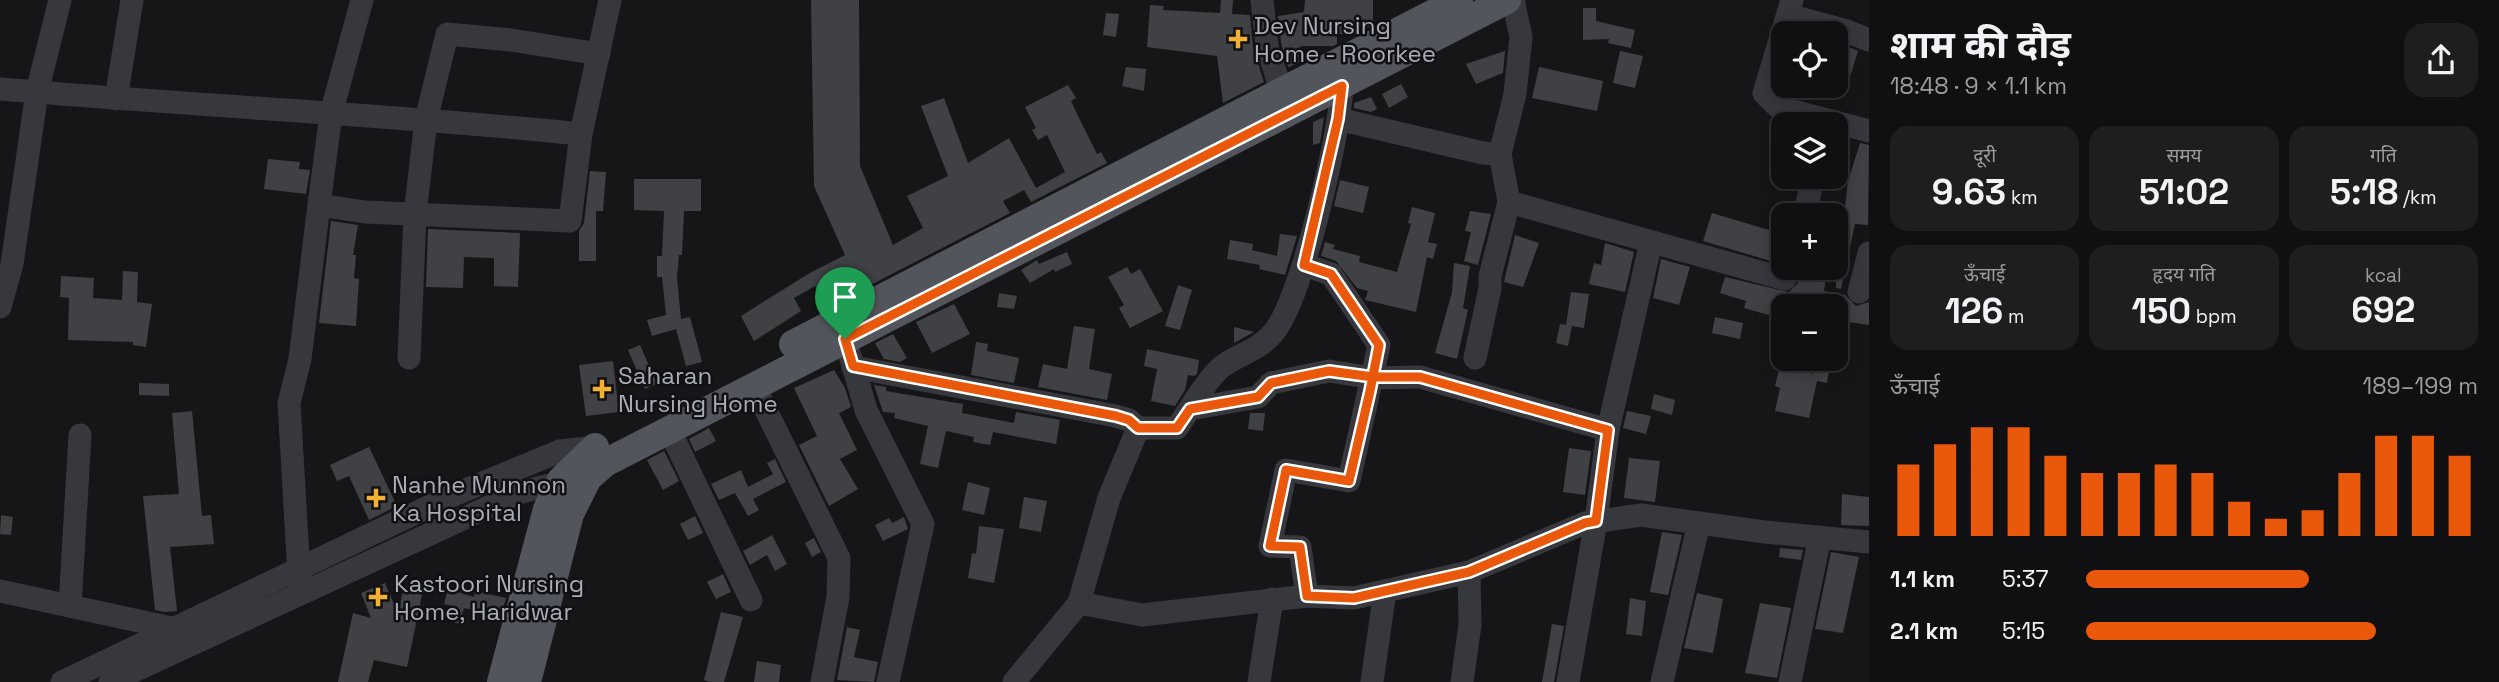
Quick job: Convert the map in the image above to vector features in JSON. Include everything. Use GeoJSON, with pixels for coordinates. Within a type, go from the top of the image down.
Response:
{"type":"FeatureCollection","features":[{"type":"Feature","properties":{"kind":"main road"},"geometry":{"type":"LineString","coordinates":[[575,479],[1507,0]]}},
{"type":"Feature","properties":{"kind":"main road"},"geometry":{"type":"LineString","coordinates":[[501,682],[547,509],[575,479],[596,447],[1453,1]]}},
{"type":"Feature","properties":{"kind":"main road"},"geometry":{"type":"LineString","coordinates":[[527,682],[570,514],[575,479]]}},
{"type":"Feature","properties":{"kind":"street"},"geometry":{"type":"LineString","coordinates":[[0,307],[12,264],[37,92],[60,0]]}},
{"type":"Feature","properties":{"kind":"street"},"geometry":{"type":"LineString","coordinates":[[116,99],[132,0]]}},
{"type":"Feature","properties":{"kind":"street"},"geometry":{"type":"LineString","coordinates":[[300,593],[289,403],[300,359],[331,114],[362,0]]}},
{"type":"Feature","properties":{"kind":"street"},"geometry":{"type":"LineString","coordinates":[[319,205],[365,212],[570,221],[581,134],[610,0]]}},
{"type":"Feature","properties":{"kind":"street"},"geometry":{"type":"LineString","coordinates":[[1262,0],[1267,46],[1281,90]]}},
{"type":"Feature","properties":{"kind":"street"},"geometry":{"type":"LineString","coordinates":[[1475,358],[1490,288],[1490,276],[1509,202],[1500,154],[1515,94],[1521,37],[1513,0]]}},
{"type":"Feature","properties":{"kind":"street"},"geometry":{"type":"LineString","coordinates":[[1869,40],[1790,8],[1764,93],[1778,107],[1869,131]]}},
{"type":"Feature","properties":{"kind":"street"},"geometry":{"type":"LineString","coordinates":[[409,358],[415,214],[426,120],[447,34],[511,40],[598,54]]}},
{"type":"Feature","properties":{"kind":"street"},"geometry":{"type":"LineString","coordinates":[[853,366],[1116,416],[1129,420],[1138,428],[1177,428],[1219,369],[1257,349],[1276,330],[1304,265],[1338,119],[1342,86]]}},
{"type":"Feature","properties":{"kind":"street"},"geometry":{"type":"LineString","coordinates":[[0,89],[581,134]]}},
{"type":"Feature","properties":{"kind":"street"},"geometry":{"type":"LineString","coordinates":[[1338,119],[1483,153],[1500,154]]}},
{"type":"Feature","properties":{"kind":"street"},"geometry":{"type":"LineString","coordinates":[[1509,202],[1771,275]]}},
{"type":"Feature","properties":{"kind":"street"},"geometry":{"type":"LineString","coordinates":[[1568,682],[1596,521],[1608,430],[1651,242]]}},
{"type":"Feature","properties":{"kind":"street"},"geometry":{"type":"LineString","coordinates":[[1859,292],[1869,253]]}},
{"type":"Feature","properties":{"kind":"street"},"geometry":{"type":"LineString","coordinates":[[1304,265],[1331,274],[1379,345],[1349,481],[1286,470],[1270,546],[1300,547],[1307,596]]}},
{"type":"Feature","properties":{"kind":"street"},"geometry":{"type":"LineString","coordinates":[[845,339],[866,410],[923,524],[888,682]]}},
{"type":"Feature","properties":{"kind":"street"},"geometry":{"type":"LineString","coordinates":[[1190,409],[1258,397],[1271,383],[1329,371],[1373,377],[1420,377],[1608,430]]}},
{"type":"Feature","properties":{"kind":"street"},"geometry":{"type":"LineString","coordinates":[[754,386],[839,558],[838,597],[822,682]]}},
{"type":"Feature","properties":{"kind":"street"},"geometry":{"type":"LineString","coordinates":[[1014,682],[1079,603],[1109,498],[1138,428]]}},
{"type":"Feature","properties":{"kind":"street"},"geometry":{"type":"LineString","coordinates":[[669,429],[751,600]]}},
{"type":"Feature","properties":{"kind":"street"},"geometry":{"type":"LineString","coordinates":[[70,606],[80,435]]}},
{"type":"Feature","properties":{"kind":"street"},"geometry":{"type":"LineString","coordinates":[[62,682],[451,496],[560,451],[596,447]]}},
{"type":"Feature","properties":{"kind":"street"},"geometry":{"type":"LineString","coordinates":[[110,682],[521,492],[575,479]]}},
{"type":"Feature","properties":{"kind":"street"},"geometry":{"type":"LineString","coordinates":[[1079,603],[1142,615],[1307,596],[1354,598],[1469,572],[1585,523],[1641,515],[1869,542]]}},
{"type":"Feature","properties":{"kind":"street"},"geometry":{"type":"LineString","coordinates":[[1662,682],[1699,523]]}},
{"type":"Feature","properties":{"kind":"street"},"geometry":{"type":"LineString","coordinates":[[1790,682],[1820,537]]}},
{"type":"Feature","properties":{"kind":"street"},"geometry":{"type":"LineString","coordinates":[[1462,682],[1470,625],[1469,572]]}},
{"type":"Feature","properties":{"kind":"street"},"geometry":{"type":"LineString","coordinates":[[0,591],[174,628],[191,644]]}},
{"type":"Feature","properties":{"kind":"street"},"geometry":{"type":"LineString","coordinates":[[1372,682],[1385,591]]}},
{"type":"Feature","properties":{"kind":"street"},"geometry":{"type":"LineString","coordinates":[[1259,682],[1272,599]]}},
{"type":"Feature","properties":{"kind":"building"},"geometry":{"type":"Polygon","coordinates":[[[811,0],[859,0],[860,166],[893,245],[923,228],[907,196],[948,176],[921,106],[944,98],[968,163],[1009,138],[1036,188],[1065,172],[1047,135],[1038,140],[1032,130],[1036,128],[1025,107],[1068,85],[1076,98],[1071,101],[1097,154],[1101,152],[1107,163],[1031,202],[1024,190],[1003,201],[1010,213],[826,308],[815,286],[794,298],[801,311],[754,341],[741,316],[808,274],[845,255],[814,186],[811,0]]]}},
{"type":"Feature","properties":{"kind":"building"},"geometry":{"type":"Polygon","coordinates":[[[1221,0],[1233,0],[1232,14],[1250,15],[1253,48],[1264,82],[1223,103],[1217,56],[1147,47],[1150,5],[1164,6],[1163,10],[1220,13],[1221,0]]]}},
{"type":"Feature","properties":{"kind":"building"},"geometry":{"type":"Polygon","coordinates":[[[1305,0],[1373,0],[1373,26],[1359,29],[1355,35],[1337,34],[1337,44],[1333,46],[1300,46],[1302,62],[1288,67],[1281,43],[1278,16],[1304,12],[1305,0]]]}},
{"type":"Feature","properties":{"kind":"building"},"geometry":{"type":"Polygon","coordinates":[[[1583,8],[1596,8],[1596,21],[1635,30],[1631,48],[1608,43],[1609,39],[1583,40],[1583,8]]]}},
{"type":"Feature","properties":{"kind":"building"},"geometry":{"type":"Polygon","coordinates":[[[1106,13],[1119,14],[1116,37],[1103,35],[1106,13]]]}},
{"type":"Feature","properties":{"kind":"building"},"geometry":{"type":"Polygon","coordinates":[[[1848,47],[1858,51],[1848,80],[1848,47]]]}},
{"type":"Feature","properties":{"kind":"building"},"geometry":{"type":"Polygon","coordinates":[[[1505,51],[1503,73],[1476,84],[1466,64],[1505,51]]]}},
{"type":"Feature","properties":{"kind":"building"},"geometry":{"type":"Polygon","coordinates":[[[1620,51],[1643,56],[1635,88],[1613,83],[1620,51]]]}},
{"type":"Feature","properties":{"kind":"building"},"geometry":{"type":"Polygon","coordinates":[[[1126,67],[1146,69],[1144,91],[1122,86],[1126,67]]]}},
{"type":"Feature","properties":{"kind":"building"},"geometry":{"type":"Polygon","coordinates":[[[1539,67],[1603,81],[1597,111],[1532,98],[1539,67]]]}},
{"type":"Feature","properties":{"kind":"building"},"geometry":{"type":"Polygon","coordinates":[[[1401,84],[1408,97],[1389,108],[1382,94],[1401,84]]]}},
{"type":"Feature","properties":{"kind":"building"},"geometry":{"type":"Polygon","coordinates":[[[1371,97],[1377,109],[1371,112],[1354,108],[1354,103],[1371,97]]]}},
{"type":"Feature","properties":{"kind":"building"},"geometry":{"type":"Polygon","coordinates":[[[1324,117],[1320,143],[1313,145],[1313,122],[1324,117]]]}},
{"type":"Feature","properties":{"kind":"building"},"geometry":{"type":"Polygon","coordinates":[[[1860,143],[1869,145],[1868,225],[1855,224],[1848,256],[1848,203],[1845,203],[1848,181],[1860,143]]]}},
{"type":"Feature","properties":{"kind":"building"},"geometry":{"type":"Polygon","coordinates":[[[268,159],[300,162],[299,169],[310,170],[306,194],[264,189],[268,159]]]}},
{"type":"Feature","properties":{"kind":"building"},"geometry":{"type":"Polygon","coordinates":[[[590,171],[606,172],[603,211],[596,211],[596,261],[579,261],[579,231],[584,223],[590,171]]]}},
{"type":"Feature","properties":{"kind":"building"},"geometry":{"type":"Polygon","coordinates":[[[634,179],[701,179],[701,211],[684,211],[682,255],[679,255],[677,278],[681,319],[690,317],[702,362],[686,366],[676,329],[652,336],[647,320],[666,315],[662,277],[657,277],[657,256],[662,256],[664,211],[634,210],[634,179]]]}},
{"type":"Feature","properties":{"kind":"building"},"geometry":{"type":"Polygon","coordinates":[[[1340,180],[1369,187],[1363,213],[1334,206],[1340,180]]]}},
{"type":"Feature","properties":{"kind":"building"},"geometry":{"type":"Polygon","coordinates":[[[1412,207],[1435,213],[1428,242],[1437,244],[1433,259],[1427,257],[1416,312],[1365,300],[1368,291],[1357,288],[1336,261],[1321,256],[1325,242],[1335,245],[1333,249],[1360,256],[1359,262],[1397,272],[1411,224],[1408,223],[1412,207]]]}},
{"type":"Feature","properties":{"kind":"building"},"geometry":{"type":"Polygon","coordinates":[[[1470,211],[1491,214],[1478,265],[1464,261],[1471,232],[1465,231],[1470,211]]]}},
{"type":"Feature","properties":{"kind":"building"},"geometry":{"type":"Polygon","coordinates":[[[1712,213],[1771,231],[1771,261],[1703,241],[1712,213]]]}},
{"type":"Feature","properties":{"kind":"building"},"geometry":{"type":"Polygon","coordinates":[[[331,221],[358,225],[353,255],[356,255],[354,278],[359,279],[356,326],[319,323],[331,221]]]}},
{"type":"Feature","properties":{"kind":"building"},"geometry":{"type":"Polygon","coordinates":[[[428,229],[520,233],[518,287],[494,286],[494,258],[464,257],[463,288],[426,287],[428,229]]]}},
{"type":"Feature","properties":{"kind":"building"},"geometry":{"type":"Polygon","coordinates":[[[1280,234],[1297,236],[1285,275],[1259,269],[1260,265],[1227,259],[1230,240],[1253,244],[1252,250],[1277,256],[1280,234]]]}},
{"type":"Feature","properties":{"kind":"building"},"geometry":{"type":"Polygon","coordinates":[[[1515,235],[1539,243],[1523,287],[1504,282],[1515,235]]]}},
{"type":"Feature","properties":{"kind":"building"},"geometry":{"type":"Polygon","coordinates":[[[1605,243],[1634,252],[1625,292],[1589,284],[1594,263],[1601,265],[1605,243]]]}},
{"type":"Feature","properties":{"kind":"building"},"geometry":{"type":"Polygon","coordinates":[[[1067,252],[1072,264],[1055,272],[1054,269],[1030,283],[1021,270],[1037,260],[1039,264],[1067,252]]]}},
{"type":"Feature","properties":{"kind":"building"},"geometry":{"type":"Polygon","coordinates":[[[1661,259],[1690,267],[1679,305],[1653,298],[1661,259]]]}},
{"type":"Feature","properties":{"kind":"building"},"geometry":{"type":"Polygon","coordinates":[[[1454,263],[1470,266],[1463,308],[1468,310],[1457,359],[1435,353],[1452,292],[1454,263]]]}},
{"type":"Feature","properties":{"kind":"building"},"geometry":{"type":"Polygon","coordinates":[[[1127,267],[1131,274],[1140,269],[1163,311],[1130,328],[1119,308],[1124,305],[1108,277],[1127,267]]]}},
{"type":"Feature","properties":{"kind":"building"},"geometry":{"type":"Polygon","coordinates":[[[123,271],[138,272],[137,302],[152,304],[146,347],[133,345],[133,342],[68,340],[69,298],[60,297],[61,276],[94,278],[93,298],[122,300],[123,271]]]}},
{"type":"Feature","properties":{"kind":"building"},"geometry":{"type":"Polygon","coordinates":[[[1725,277],[1789,292],[1799,280],[1825,280],[1824,291],[1840,294],[1771,294],[1771,316],[1744,308],[1746,301],[1720,293],[1725,277]]]}},
{"type":"Feature","properties":{"kind":"building"},"geometry":{"type":"Polygon","coordinates":[[[1836,280],[1843,280],[1841,289],[1836,288],[1836,280]]]}},
{"type":"Feature","properties":{"kind":"building"},"geometry":{"type":"Polygon","coordinates":[[[1178,285],[1192,290],[1180,330],[1165,326],[1178,285]]]}},
{"type":"Feature","properties":{"kind":"building"},"geometry":{"type":"Polygon","coordinates":[[[1571,292],[1589,294],[1584,328],[1566,325],[1571,292]]]}},
{"type":"Feature","properties":{"kind":"building"},"geometry":{"type":"Polygon","coordinates":[[[999,293],[1017,296],[1014,309],[997,307],[999,293]]]}},
{"type":"Feature","properties":{"kind":"building"},"geometry":{"type":"Polygon","coordinates":[[[1848,298],[1856,306],[1869,302],[1869,325],[1848,322],[1848,298]]]}},
{"type":"Feature","properties":{"kind":"building"},"geometry":{"type":"Polygon","coordinates":[[[954,304],[970,334],[932,353],[916,322],[954,304]]]}},
{"type":"Feature","properties":{"kind":"building"},"geometry":{"type":"Polygon","coordinates":[[[1715,317],[1743,323],[1740,339],[1712,333],[1715,317]]]}},
{"type":"Feature","properties":{"kind":"building"},"geometry":{"type":"Polygon","coordinates":[[[1560,324],[1572,326],[1568,346],[1556,343],[1560,324]]]}},
{"type":"Feature","properties":{"kind":"building"},"geometry":{"type":"Polygon","coordinates":[[[1074,326],[1095,329],[1089,369],[1112,374],[1107,400],[1038,387],[1043,364],[1067,369],[1074,326]]]}},
{"type":"Feature","properties":{"kind":"building"},"geometry":{"type":"Polygon","coordinates":[[[1234,327],[1254,332],[1234,343],[1234,327]]]}},
{"type":"Feature","properties":{"kind":"building"},"geometry":{"type":"Polygon","coordinates":[[[893,334],[907,358],[900,362],[884,359],[875,343],[893,334]]]}},
{"type":"Feature","properties":{"kind":"building"},"geometry":{"type":"Polygon","coordinates":[[[976,342],[988,344],[987,351],[1019,358],[1014,383],[971,375],[976,342]]]}},
{"type":"Feature","properties":{"kind":"building"},"geometry":{"type":"Polygon","coordinates":[[[640,345],[657,384],[645,389],[628,350],[640,345]]]}},
{"type":"Feature","properties":{"kind":"building"},"geometry":{"type":"Polygon","coordinates":[[[1147,349],[1199,360],[1197,374],[1188,375],[1185,390],[1175,406],[1151,401],[1157,369],[1144,366],[1147,349]]]}},
{"type":"Feature","properties":{"kind":"building"},"geometry":{"type":"Polygon","coordinates":[[[613,361],[619,412],[586,416],[579,365],[613,361]]]}},
{"type":"Feature","properties":{"kind":"building"},"geometry":{"type":"Polygon","coordinates":[[[834,370],[845,388],[851,407],[839,413],[857,450],[840,459],[858,489],[829,506],[799,445],[817,436],[794,388],[834,370]]]}},
{"type":"Feature","properties":{"kind":"building"},"geometry":{"type":"Polygon","coordinates":[[[1779,371],[1813,374],[1814,371],[1829,371],[1827,383],[1817,381],[1809,418],[1775,411],[1780,388],[1775,386],[1779,371]]]}},
{"type":"Feature","properties":{"kind":"building"},"geometry":{"type":"Polygon","coordinates":[[[139,383],[169,384],[169,396],[139,395],[139,383]]]}},
{"type":"Feature","properties":{"kind":"building"},"geometry":{"type":"Polygon","coordinates":[[[874,385],[886,387],[886,391],[963,404],[962,413],[1014,423],[1016,412],[1060,420],[1056,444],[993,432],[990,445],[973,442],[974,437],[946,431],[938,468],[920,464],[928,426],[894,418],[895,413],[883,412],[874,385]]]}},
{"type":"Feature","properties":{"kind":"building"},"geometry":{"type":"Polygon","coordinates":[[[1654,394],[1675,400],[1672,415],[1651,409],[1654,394]]]}},
{"type":"Feature","properties":{"kind":"building"},"geometry":{"type":"Polygon","coordinates":[[[192,411],[202,516],[211,515],[214,544],[170,547],[177,611],[165,612],[155,610],[143,496],[179,494],[172,413],[192,411]]]}},
{"type":"Feature","properties":{"kind":"building"},"geometry":{"type":"Polygon","coordinates":[[[1627,411],[1651,416],[1646,434],[1623,428],[1627,411]]]}},
{"type":"Feature","properties":{"kind":"building"},"geometry":{"type":"Polygon","coordinates":[[[1250,413],[1265,413],[1263,431],[1248,429],[1250,413]]]}},
{"type":"Feature","properties":{"kind":"building"},"geometry":{"type":"Polygon","coordinates":[[[709,428],[716,441],[695,452],[689,439],[709,428]]]}},
{"type":"Feature","properties":{"kind":"building"},"geometry":{"type":"Polygon","coordinates":[[[369,447],[397,506],[369,520],[349,476],[337,481],[330,465],[369,447]]]}},
{"type":"Feature","properties":{"kind":"building"},"geometry":{"type":"Polygon","coordinates":[[[1569,448],[1591,451],[1585,495],[1563,492],[1569,448]]]}},
{"type":"Feature","properties":{"kind":"building"},"geometry":{"type":"Polygon","coordinates":[[[664,451],[679,481],[663,490],[647,460],[664,451]]]}},
{"type":"Feature","properties":{"kind":"building"},"geometry":{"type":"Polygon","coordinates":[[[1629,458],[1660,461],[1655,502],[1624,498],[1629,458]]]}},
{"type":"Feature","properties":{"kind":"building"},"geometry":{"type":"Polygon","coordinates":[[[775,459],[786,482],[753,499],[759,510],[748,516],[735,493],[719,500],[711,484],[741,470],[748,487],[773,474],[767,463],[775,459]]]}},
{"type":"Feature","properties":{"kind":"building"},"geometry":{"type":"Polygon","coordinates":[[[968,482],[990,488],[984,515],[962,510],[968,482]]]}},
{"type":"Feature","properties":{"kind":"building"},"geometry":{"type":"Polygon","coordinates":[[[1842,494],[1869,497],[1869,526],[1841,525],[1842,494]]]}},
{"type":"Feature","properties":{"kind":"building"},"geometry":{"type":"Polygon","coordinates":[[[1024,497],[1047,501],[1041,532],[1019,528],[1024,497]]]}},
{"type":"Feature","properties":{"kind":"building"},"geometry":{"type":"Polygon","coordinates":[[[1,515],[13,517],[11,535],[0,534],[1,515]]]}},
{"type":"Feature","properties":{"kind":"building"},"geometry":{"type":"Polygon","coordinates":[[[695,516],[703,533],[688,540],[680,524],[695,516]]]}},
{"type":"Feature","properties":{"kind":"building"},"geometry":{"type":"Polygon","coordinates":[[[904,517],[908,529],[883,541],[875,525],[889,518],[892,523],[904,517]]]}},
{"type":"Feature","properties":{"kind":"building"},"geometry":{"type":"Polygon","coordinates":[[[979,526],[1004,529],[994,583],[968,578],[972,553],[976,554],[979,526]]]}},
{"type":"Feature","properties":{"kind":"building"},"geometry":{"type":"Polygon","coordinates":[[[1662,532],[1682,535],[1668,595],[1650,592],[1662,532]]]}},
{"type":"Feature","properties":{"kind":"building"},"geometry":{"type":"Polygon","coordinates":[[[772,535],[787,564],[775,571],[767,555],[750,565],[743,551],[772,535]]]}},
{"type":"Feature","properties":{"kind":"building"},"geometry":{"type":"Polygon","coordinates":[[[814,538],[821,552],[812,557],[805,543],[814,538]]]}},
{"type":"Feature","properties":{"kind":"building"},"geometry":{"type":"Polygon","coordinates":[[[1780,548],[1803,550],[1801,560],[1779,557],[1780,548]]]}},
{"type":"Feature","properties":{"kind":"building"},"geometry":{"type":"Polygon","coordinates":[[[1831,552],[1859,557],[1843,633],[1815,629],[1831,552]]]}},
{"type":"Feature","properties":{"kind":"building"},"geometry":{"type":"Polygon","coordinates":[[[723,574],[731,592],[716,599],[707,582],[723,574]]]}},
{"type":"Feature","properties":{"kind":"building"},"geometry":{"type":"Polygon","coordinates":[[[385,583],[398,614],[404,586],[423,590],[407,667],[374,660],[368,682],[338,682],[353,613],[371,618],[361,593],[385,583]]]}},
{"type":"Feature","properties":{"kind":"building"},"geometry":{"type":"Polygon","coordinates":[[[448,589],[474,597],[475,591],[506,598],[501,616],[464,608],[459,624],[448,620],[452,606],[444,604],[448,589]]]}},
{"type":"Feature","properties":{"kind":"building"},"geometry":{"type":"Polygon","coordinates":[[[1697,593],[1723,599],[1713,653],[1684,648],[1697,593]]]}},
{"type":"Feature","properties":{"kind":"building"},"geometry":{"type":"Polygon","coordinates":[[[1630,598],[1646,601],[1642,636],[1626,634],[1630,598]]]}},
{"type":"Feature","properties":{"kind":"building"},"geometry":{"type":"Polygon","coordinates":[[[1760,603],[1791,608],[1777,678],[1745,673],[1760,603]]]}},
{"type":"Feature","properties":{"kind":"building"},"geometry":{"type":"Polygon","coordinates":[[[721,612],[743,617],[724,682],[710,682],[704,680],[721,612]]]}},
{"type":"Feature","properties":{"kind":"building"},"geometry":{"type":"Polygon","coordinates":[[[1552,624],[1564,626],[1554,682],[1542,682],[1552,624]]]}},
{"type":"Feature","properties":{"kind":"building"},"geometry":{"type":"Polygon","coordinates":[[[847,627],[860,630],[854,657],[878,662],[874,682],[837,680],[847,627]]]}},
{"type":"Feature","properties":{"kind":"building"},"geometry":{"type":"Polygon","coordinates":[[[757,661],[781,665],[779,682],[754,682],[757,661]]]}},
{"type":"Feature","properties":{"kind":"place","name":"Dev Nursing Home - Roorkee"},"geometry":{"type":"Point","coordinates":[1238,39]}},
{"type":"Feature","properties":{"kind":"place","name":"Saharan Nursing Home"},"geometry":{"type":"Point","coordinates":[602,389]}},
{"type":"Feature","properties":{"kind":"place","name":"Nanhe Munnon Ka Hospital"},"geometry":{"type":"Point","coordinates":[376,498]}},
{"type":"Feature","properties":{"kind":"place","name":"Kastoori Nursing Home, Haridwar"},"geometry":{"type":"Point","coordinates":[378,597]}},
{"type":"Feature","properties":{"kind":"route"},"geometry":{"type":"LineString","coordinates":[[845,339],[853,366],[967,390],[1116,416],[1129,420],[1138,428],[1177,428],[1190,409],[1258,397],[1271,383],[1329,371],[1373,377],[1420,377],[1608,430],[1596,521],[1585,523],[1469,572],[1354,598],[1307,596],[1300,547],[1270,546],[1286,470],[1349,481],[1370,391],[1373,377],[1379,345],[1331,274],[1304,265],[1342,102],[1342,86],[845,339]]}}]}
